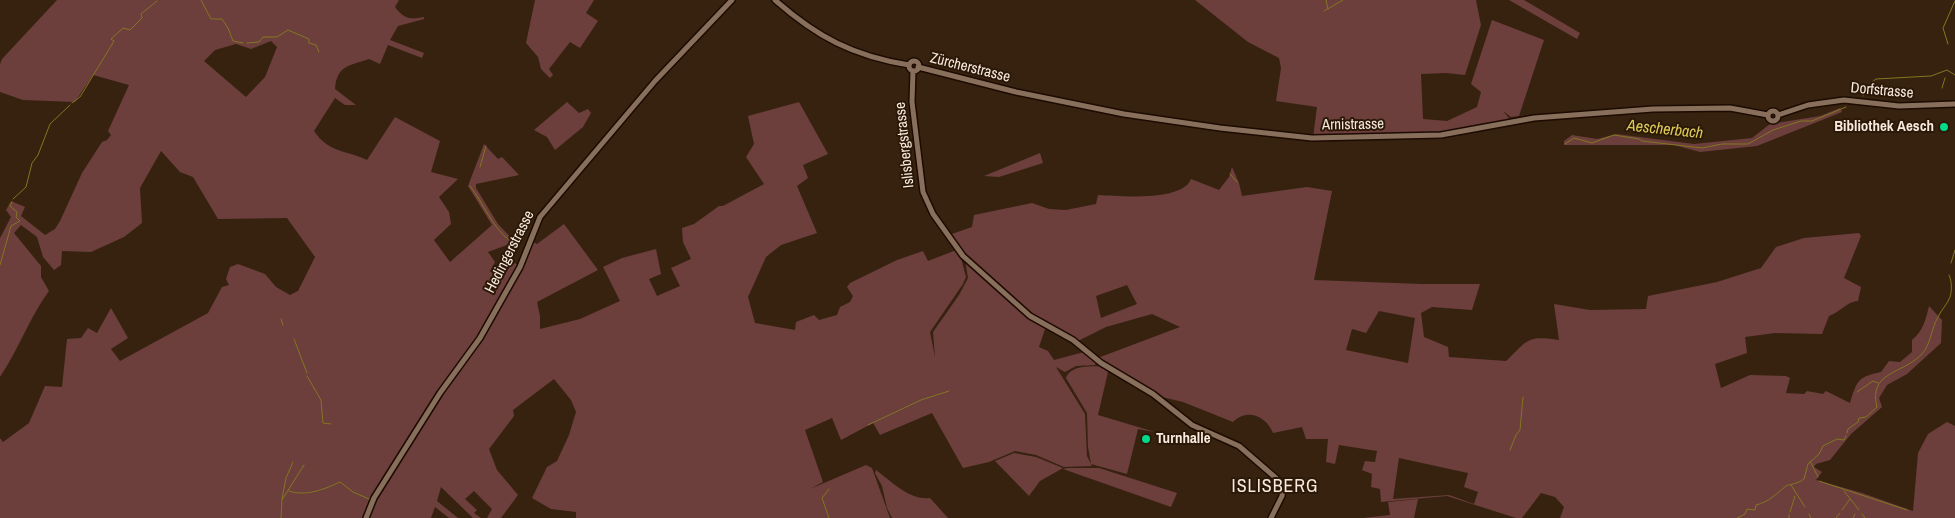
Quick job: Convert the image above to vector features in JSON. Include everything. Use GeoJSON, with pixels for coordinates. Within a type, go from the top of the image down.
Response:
{"type":"FeatureCollection","features":[{"type":"Feature","properties":{"kind":"street","name":"Hedingerstrasse"},"geometry":{"type":"LineString","coordinates":[[366,518],[374,498],[440,393],[480,338],[520,267],[540,216],[661,75],[732,0]]}},
{"type":"Feature","properties":{"kind":"street","name":"Zürcherstrasse"},"geometry":{"type":"LineString","coordinates":[[775,0],[803,24],[834,43],[866,55],[909,65],[915,61],[916,69],[1016,92]]}},
{"type":"Feature","properties":{"kind":"street"},"geometry":{"type":"LineString","coordinates":[[909,65],[916,69]]}},
{"type":"Feature","properties":{"kind":"street","name":"Islisbergstrasse"},"geometry":{"type":"LineString","coordinates":[[916,69],[912,102],[923,192],[933,214],[963,256],[1030,316],[1073,340],[1101,363],[1153,394],[1192,425],[1239,446],[1284,485],[1282,496],[1271,518]]}},
{"type":"Feature","properties":{"kind":"street","name":"Arnistrasse"},"geometry":{"type":"LineString","coordinates":[[1016,92],[1177,122],[1331,138],[1441,135],[1534,118],[1693,107],[1745,109],[1768,115]]}},
{"type":"Feature","properties":{"kind":"street","name":"Dorfstrasse"},"geometry":{"type":"LineString","coordinates":[[1768,115],[1773,111],[1778,115],[1808,105],[1844,100],[1899,106],[1955,104]]}},
{"type":"Feature","properties":{"kind":"shaded area"},"geometry":{"type":"Polygon","coordinates":[[[57,0],[399,0],[395,7],[401,14],[408,18],[424,17],[424,19],[398,26],[390,40],[424,53],[422,58],[388,45],[380,64],[369,59],[345,68],[338,75],[335,89],[356,105],[345,105],[335,98],[314,131],[332,147],[367,160],[395,117],[440,141],[431,172],[458,179],[439,197],[449,212],[451,224],[434,240],[450,262],[492,225],[468,186],[484,144],[498,159],[502,157],[519,175],[476,184],[476,188],[498,224],[515,242],[488,252],[495,262],[490,271],[499,278],[514,263],[521,266],[531,241],[537,244],[564,224],[598,270],[537,302],[540,329],[580,319],[620,301],[603,267],[622,258],[656,249],[661,274],[649,279],[657,296],[680,286],[671,268],[691,259],[683,242],[682,228],[694,224],[719,206],[723,206],[764,184],[746,157],[754,144],[748,116],[799,102],[828,154],[803,165],[808,178],[797,186],[817,233],[781,245],[766,257],[748,297],[755,323],[795,330],[796,322],[814,315],[819,320],[837,315],[840,307],[850,302],[853,296],[847,287],[850,283],[897,260],[923,251],[928,261],[959,249],[949,235],[972,227],[974,215],[1032,203],[1049,209],[1066,210],[1096,204],[1098,195],[1149,196],[1163,194],[1176,191],[1185,186],[1191,179],[1219,190],[1229,177],[1232,167],[1242,196],[1307,187],[1332,191],[1314,280],[1480,284],[1472,310],[1432,307],[1421,313],[1424,337],[1448,347],[1449,357],[1506,361],[1524,344],[1534,339],[1559,340],[1554,304],[1590,310],[1646,309],[1648,296],[1717,282],[1761,268],[1776,247],[1804,238],[1859,233],[1861,236],[1844,278],[1861,287],[1858,301],[1854,301],[1829,316],[1822,334],[1775,333],[1745,337],[1747,353],[1715,364],[1721,388],[1750,375],[1786,376],[1790,378],[1786,393],[1804,394],[1807,391],[1823,394],[1826,391],[1850,403],[1857,384],[1863,378],[1881,372],[1889,361],[1900,362],[1912,352],[1912,340],[1921,329],[1929,306],[1942,320],[1941,343],[1907,374],[1887,385],[1879,398],[1882,407],[1851,434],[1830,460],[1816,464],[1814,467],[1822,472],[1816,480],[1862,493],[1913,511],[1918,453],[1928,434],[1947,422],[1955,426],[1955,518],[1560,518],[1564,507],[1555,497],[1541,493],[1522,518],[1516,518],[1447,496],[1381,502],[1380,489],[1371,487],[1372,474],[1362,470],[1365,461],[1375,462],[1377,451],[1339,445],[1335,464],[1326,462],[1328,439],[1306,439],[1302,427],[1273,433],[1266,422],[1256,416],[1244,415],[1233,422],[1183,402],[1162,397],[1160,400],[1095,359],[1180,327],[1152,314],[1106,327],[1076,342],[1035,319],[1046,326],[1039,347],[1048,351],[1054,360],[1084,352],[1096,362],[1095,365],[1076,366],[1065,372],[1056,367],[1085,414],[1087,456],[1092,466],[1064,467],[1036,455],[1015,451],[989,462],[963,468],[932,413],[880,435],[873,423],[841,440],[832,418],[805,430],[823,482],[810,489],[866,465],[872,468],[890,518],[576,518],[576,512],[551,509],[532,498],[547,467],[557,461],[569,435],[576,412],[571,400],[554,379],[513,410],[514,416],[489,449],[497,470],[518,495],[501,518],[487,518],[492,509],[474,491],[465,499],[477,510],[474,513],[481,518],[473,518],[441,487],[437,501],[458,518],[449,518],[435,507],[431,518],[0,518],[0,438],[3,442],[29,423],[45,386],[62,387],[67,339],[81,338],[88,328],[97,333],[111,308],[128,338],[111,349],[120,361],[208,313],[222,287],[229,285],[226,279],[230,267],[238,264],[265,274],[276,287],[290,295],[298,291],[315,257],[287,218],[218,219],[193,177],[180,172],[161,151],[140,188],[142,223],[124,237],[91,252],[62,251],[61,265],[54,270],[43,257],[37,237],[21,225],[14,233],[41,266],[41,277],[49,291],[0,377],[0,238],[11,217],[6,210],[11,201],[25,207],[21,216],[45,235],[55,229],[82,173],[102,142],[111,135],[108,131],[129,85],[93,75],[75,102],[23,100],[0,92],[0,64],[2,59],[57,0]],[[271,41],[251,49],[236,44],[215,50],[204,61],[246,97],[265,77],[277,47],[271,41]],[[966,256],[961,258],[966,277],[930,332],[935,357],[933,332],[959,295],[968,278],[965,259],[1028,314],[969,262],[970,260],[966,256]],[[1127,285],[1096,296],[1101,318],[1137,304],[1127,285]],[[1379,311],[1366,333],[1352,329],[1346,350],[1408,363],[1415,318],[1379,311]],[[1399,458],[1393,499],[1449,495],[1474,504],[1478,492],[1464,487],[1468,473],[1399,458]]]}},
{"type":"Feature","properties":{"kind":"shaded area"},"geometry":{"type":"Polygon","coordinates":[[[535,0],[594,0],[586,13],[598,21],[580,48],[570,42],[549,69],[553,75],[550,78],[541,69],[538,57],[526,43],[535,0]]]}},
{"type":"Feature","properties":{"kind":"shaded area"},"geometry":{"type":"Polygon","coordinates":[[[1195,0],[1476,0],[1481,25],[1465,75],[1446,73],[1421,74],[1423,119],[1447,121],[1477,107],[1481,92],[1471,84],[1492,20],[1544,40],[1519,116],[1511,117],[1503,111],[1512,122],[1459,133],[1313,138],[1317,107],[1276,101],[1281,68],[1279,58],[1248,42],[1195,0]]]}},
{"type":"Feature","properties":{"kind":"shaded area"},"geometry":{"type":"Polygon","coordinates":[[[1509,0],[1524,0],[1580,33],[1577,39],[1509,0]]]}},
{"type":"Feature","properties":{"kind":"shaded area"},"geometry":{"type":"Polygon","coordinates":[[[567,102],[579,113],[588,109],[591,113],[583,127],[555,150],[547,137],[534,130],[567,102]]]}},
{"type":"Feature","properties":{"kind":"shaded area"},"geometry":{"type":"Polygon","coordinates":[[[1840,108],[1842,112],[1757,146],[1700,152],[1674,145],[1564,145],[1564,141],[1572,135],[1597,139],[1616,134],[1694,144],[1752,138],[1770,124],[1820,116],[1840,108]]]}},
{"type":"Feature","properties":{"kind":"shaded area"},"geometry":{"type":"Polygon","coordinates":[[[1040,153],[1043,163],[999,177],[984,176],[1040,153]]]}},
{"type":"Feature","properties":{"kind":"shaded area"},"geometry":{"type":"Polygon","coordinates":[[[1100,366],[1108,372],[1098,415],[1155,432],[1138,429],[1127,474],[1091,464],[1088,447],[1087,413],[1066,378],[1068,374],[1076,369],[1100,366]]]}},
{"type":"Feature","properties":{"kind":"shaded area"},"geometry":{"type":"Polygon","coordinates":[[[1014,453],[1036,457],[1063,468],[1040,481],[1029,496],[995,461],[1014,453]]]}},
{"type":"Feature","properties":{"kind":"shaded area"},"geometry":{"type":"Polygon","coordinates":[[[1099,468],[1177,493],[1171,507],[1063,469],[1099,468]]]}},
{"type":"Feature","properties":{"kind":"shaded area"},"geometry":{"type":"Polygon","coordinates":[[[876,470],[908,493],[923,498],[930,498],[948,518],[892,518],[887,508],[882,486],[875,473],[876,470]]]}},
{"type":"Feature","properties":{"kind":"shaded area"},"geometry":{"type":"Polygon","coordinates":[[[1418,499],[1414,518],[1363,518],[1390,515],[1388,502],[1418,499]]]}},
{"type":"Feature","properties":{"kind":"waterway"},"geometry":{"type":"LineString","coordinates":[[201,0],[211,19],[222,19],[233,41],[243,43]]}},
{"type":"Feature","properties":{"kind":"waterway"},"geometry":{"type":"LineString","coordinates":[[1326,0],[1328,9]]}},
{"type":"Feature","properties":{"kind":"waterway"},"geometry":{"type":"LineString","coordinates":[[1324,11],[1343,0]]}},
{"type":"Feature","properties":{"kind":"waterway"},"geometry":{"type":"LineString","coordinates":[[72,103],[80,97],[114,41],[111,39],[123,28],[130,30],[142,18],[141,14],[157,1]]}},
{"type":"Feature","properties":{"kind":"waterway"},"geometry":{"type":"LineString","coordinates":[[1948,44],[1943,28],[1955,1]]}},
{"type":"Feature","properties":{"kind":"waterway"},"geometry":{"type":"LineString","coordinates":[[247,43],[259,42],[263,37],[277,37],[288,30],[309,39],[309,43],[316,45],[319,52]]}},
{"type":"Feature","properties":{"kind":"waterway","name":"Aescherbach"},"geometry":{"type":"LineString","coordinates":[[1863,96],[1865,88],[1876,79],[1931,76],[1947,70],[1955,75]]}},
{"type":"Feature","properties":{"kind":"waterway"},"geometry":{"type":"LineString","coordinates":[[1942,88],[1945,78]]}},
{"type":"Feature","properties":{"kind":"waterway"},"geometry":{"type":"LineString","coordinates":[[13,199],[26,187],[32,163],[38,155],[50,124],[70,105]]}},
{"type":"Feature","properties":{"kind":"waterway","name":"Aescherbach"},"geometry":{"type":"LineString","coordinates":[[1565,144],[1574,138],[1592,143],[1614,135],[1642,141],[1702,148],[1722,144],[1748,144],[1773,130],[1801,121],[1812,121],[1846,107]]}},
{"type":"Feature","properties":{"kind":"waterway"},"geometry":{"type":"LineString","coordinates":[[480,167],[486,146]]}},
{"type":"Feature","properties":{"kind":"waterway"},"geometry":{"type":"LineString","coordinates":[[1230,174],[1237,182]]}},
{"type":"Feature","properties":{"kind":"waterway"},"geometry":{"type":"LineString","coordinates":[[470,186],[499,230],[511,241]]}},
{"type":"Feature","properties":{"kind":"waterway"},"geometry":{"type":"LineString","coordinates":[[0,265],[11,226],[20,221],[16,217],[17,212],[10,206],[12,202]]}},
{"type":"Feature","properties":{"kind":"waterway"},"geometry":{"type":"LineString","coordinates":[[1951,263],[1955,250]]}},
{"type":"Feature","properties":{"kind":"waterway"},"geometry":{"type":"LineString","coordinates":[[1847,433],[1848,429],[1858,422],[1859,418],[1866,417],[1877,407],[1877,387],[1882,380],[1913,361],[1924,351],[1939,314],[1950,297],[1951,280],[1949,275]]}},
{"type":"Feature","properties":{"kind":"waterway"},"geometry":{"type":"LineString","coordinates":[[281,319],[283,325]]}},
{"type":"Feature","properties":{"kind":"waterway"},"geometry":{"type":"LineString","coordinates":[[294,339],[307,373]]}},
{"type":"Feature","properties":{"kind":"waterway"},"geometry":{"type":"LineString","coordinates":[[307,376],[321,400],[323,423],[331,424]]}},
{"type":"Feature","properties":{"kind":"waterway"},"geometry":{"type":"LineString","coordinates":[[1857,392],[1873,381],[1878,383]]}},
{"type":"Feature","properties":{"kind":"waterway"},"geometry":{"type":"LineString","coordinates":[[868,425],[921,400],[949,391]]}},
{"type":"Feature","properties":{"kind":"waterway"},"geometry":{"type":"LineString","coordinates":[[1510,450],[1520,430],[1523,397]]}},
{"type":"Feature","properties":{"kind":"waterway"},"geometry":{"type":"LineString","coordinates":[[1737,518],[1745,514],[1747,509],[1755,510],[1756,505],[1769,500],[1786,486],[1804,479],[1808,464],[1819,454],[1823,446],[1837,439],[1844,440],[1846,436]]}},
{"type":"Feature","properties":{"kind":"waterway"},"geometry":{"type":"LineString","coordinates":[[1810,461],[1818,477]]}},
{"type":"Feature","properties":{"kind":"waterway"},"geometry":{"type":"LineString","coordinates":[[282,499],[286,478],[293,462]]}},
{"type":"Feature","properties":{"kind":"waterway"},"geometry":{"type":"LineString","coordinates":[[281,518],[282,500],[304,465]]}},
{"type":"Feature","properties":{"kind":"waterway"},"geometry":{"type":"LineString","coordinates":[[1819,481],[1907,510]]}},
{"type":"Feature","properties":{"kind":"waterway"},"geometry":{"type":"LineString","coordinates":[[289,491],[309,493],[322,490],[340,482],[353,492],[369,499],[372,496]]}},
{"type":"Feature","properties":{"kind":"waterway"},"geometry":{"type":"LineString","coordinates":[[1791,485],[1805,507]]}},
{"type":"Feature","properties":{"kind":"waterway"},"geometry":{"type":"LineString","coordinates":[[829,489],[822,498],[829,518]]}},
{"type":"Feature","properties":{"kind":"waterway"},"geometry":{"type":"LineString","coordinates":[[1844,491],[1859,510]]}},
{"type":"Feature","properties":{"kind":"waterway"},"geometry":{"type":"LineString","coordinates":[[1790,512],[1795,496]]}},
{"type":"Feature","properties":{"kind":"waterway"},"geometry":{"type":"LineString","coordinates":[[1842,510],[1850,499]]}},
{"type":"Feature","properties":{"kind":"waterway"},"geometry":{"type":"LineString","coordinates":[[1836,518],[1840,513]]}},
{"type":"Feature","properties":{"kind":"waterway"},"geometry":{"type":"LineString","coordinates":[[1809,514],[1811,518]]}},
{"type":"Feature","properties":{"kind":"waterway"},"geometry":{"type":"LineString","coordinates":[[1853,518],[1855,514]]}},
{"type":"Feature","properties":{"kind":"waterway"},"geometry":{"type":"LineString","coordinates":[[1862,514],[1865,518]]}},
{"type":"Feature","properties":{"kind":"place","name":"Bibliothek Aesch"},"geometry":{"type":"Point","coordinates":[1944,127]}},
{"type":"Feature","properties":{"kind":"place","name":"Turnhalle"},"geometry":{"type":"Point","coordinates":[1146,439]}},
{"type":"Feature","properties":{"kind":"district","name":"ISLISBERG"},"geometry":{"type":"Point","coordinates":[1275,487]}}]}
